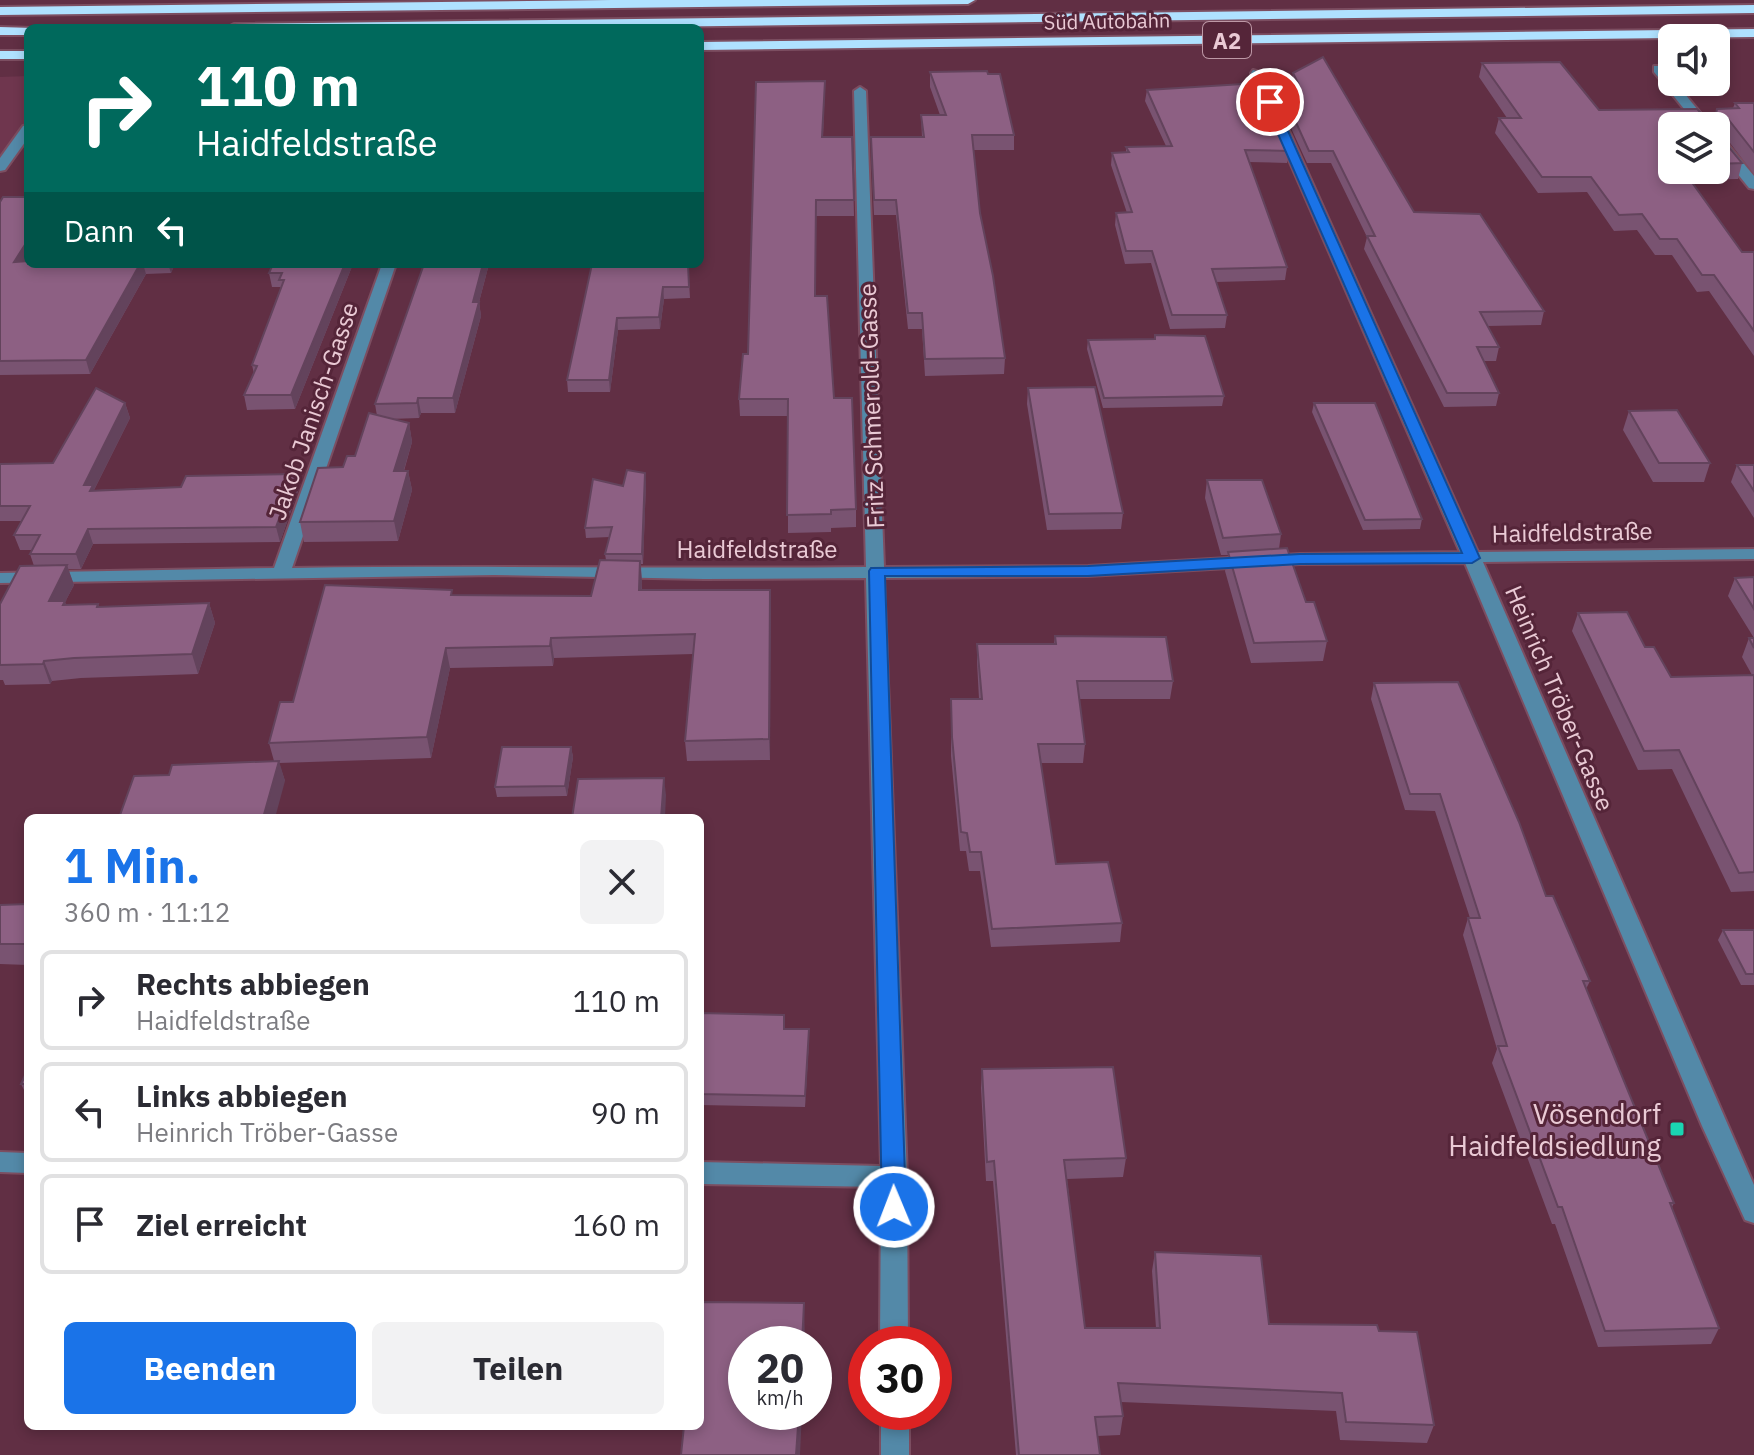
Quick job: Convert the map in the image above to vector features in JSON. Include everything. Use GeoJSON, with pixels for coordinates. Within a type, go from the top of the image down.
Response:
{"type":"FeatureCollection","features":[{"type":"Feature","properties":{"kind":"highway"},"geometry":{"type":"LineString","coordinates":[[0,11],[968,0]]}},
{"type":"Feature","properties":{"kind":"highway","name":"Süd Autobahn"},"geometry":{"type":"LineString","coordinates":[[554,24],[1754,9]]}},
{"type":"Feature","properties":{"kind":"highway"},"geometry":{"type":"LineString","coordinates":[[0,31],[24,31]]}},
{"type":"Feature","properties":{"kind":"highway","name":"Süd Autobahn"},"geometry":{"type":"LineString","coordinates":[[704,46],[1754,33]]}},
{"type":"Feature","properties":{"kind":"highway"},"geometry":{"type":"LineString","coordinates":[[0,55],[24,55]]}},
{"type":"Feature","properties":{"kind":"street","name":"Heinrich Tröber-Gasse"},"geometry":{"type":"LineString","coordinates":[[1257,73],[1472,558],[1714,1126],[1754,1212]]}},
{"type":"Feature","properties":{"kind":"street","name":"Fritz Schmerold-Gasse"},"geometry":{"type":"LineString","coordinates":[[860,91],[894,1177],[894,1326]]}},
{"type":"Feature","properties":{"kind":"street"},"geometry":{"type":"LineString","coordinates":[[1680,96],[1693,112]]}},
{"type":"Feature","properties":{"kind":"street"},"geometry":{"type":"LineString","coordinates":[[0,167],[24,134]]}},
{"type":"Feature","properties":{"kind":"street"},"geometry":{"type":"LineString","coordinates":[[1730,156],[1754,185]]}},
{"type":"Feature","properties":{"kind":"street","name":"Jakob Janisch-Gasse"},"geometry":{"type":"LineString","coordinates":[[281,574],[388,268]]}},
{"type":"Feature","properties":{"kind":"street","name":"Haidfeldstraße"},"geometry":{"type":"LineString","coordinates":[[0,578],[494,570],[704,574],[1088,571],[1300,559],[1754,554]]}},
{"type":"Feature","properties":{"kind":"street"},"geometry":{"type":"LineString","coordinates":[[0,1162],[24,1163]]}},
{"type":"Feature","properties":{"kind":"street"},"geometry":{"type":"LineString","coordinates":[[704,1173],[894,1177]]}},
{"type":"Feature","properties":{"kind":"street"},"geometry":{"type":"LineString","coordinates":[[895,1430],[895,1455]]}},
{"type":"Feature","properties":{"kind":"shaded area"},"geometry":{"type":"Polygon","coordinates":[[[24,76],[24,136],[0,169],[0,77],[24,76]]]}},
{"type":"Feature","properties":{"kind":"building"},"geometry":{"type":"Polygon","coordinates":[[[1323,57],[1414,212],[1480,214],[1544,311],[1480,312],[1499,347],[1477,347],[1499,393],[1447,393],[1367,236],[1375,236],[1333,151],[1309,151],[1278,83],[1298,83],[1293,73],[1323,57]]]}},
{"type":"Feature","properties":{"kind":"building"},"geometry":{"type":"Polygon","coordinates":[[[1560,62],[1599,110],[1697,109],[1700,112],[1658,112],[1658,184],[1693,184],[1742,252],[1754,252],[1754,331],[1714,275],[1702,275],[1677,239],[1660,239],[1642,214],[1619,215],[1591,177],[1542,177],[1499,118],[1521,118],[1482,63],[1560,62]]]}},
{"type":"Feature","properties":{"kind":"building"},"geometry":{"type":"Polygon","coordinates":[[[987,71],[988,74],[1000,74],[1014,135],[972,135],[980,213],[1005,358],[925,359],[922,313],[908,313],[896,200],[874,200],[871,137],[924,137],[921,115],[946,115],[930,72],[987,71]]]}},
{"type":"Feature","properties":{"kind":"building"},"geometry":{"type":"Polygon","coordinates":[[[825,81],[822,137],[852,137],[854,200],[816,200],[815,296],[827,296],[834,398],[852,398],[856,509],[831,510],[831,514],[787,515],[788,399],[739,399],[743,354],[748,354],[756,82],[825,81]]]}},
{"type":"Feature","properties":{"kind":"building"},"geometry":{"type":"Polygon","coordinates":[[[1259,83],[1289,151],[1245,150],[1287,267],[1212,269],[1227,315],[1172,315],[1152,251],[1126,251],[1116,213],[1132,212],[1112,153],[1129,152],[1126,147],[1172,146],[1147,90],[1259,83]]]}},
{"type":"Feature","properties":{"kind":"building"},"geometry":{"type":"Polygon","coordinates":[[[1735,103],[1754,103],[1754,152],[1730,122],[1730,112],[1716,112],[1717,109],[1739,108],[1735,103]]]}},
{"type":"Feature","properties":{"kind":"building"},"geometry":{"type":"Polygon","coordinates":[[[1730,148],[1742,163],[1730,163],[1730,148]]]}},
{"type":"Feature","properties":{"kind":"building"},"geometry":{"type":"Polygon","coordinates":[[[3,197],[24,197],[24,246],[14,262],[24,261],[24,268],[138,268],[86,360],[0,361],[0,202],[3,197]]]}},
{"type":"Feature","properties":{"kind":"building"},"geometry":{"type":"Polygon","coordinates":[[[271,268],[343,268],[291,395],[244,395],[257,366],[252,365],[284,280],[279,280],[282,273],[269,273],[271,268]]]}},
{"type":"Feature","properties":{"kind":"building"},"geometry":{"type":"Polygon","coordinates":[[[423,268],[482,268],[473,302],[479,302],[453,398],[418,398],[417,403],[375,404],[423,268]]]}},
{"type":"Feature","properties":{"kind":"building"},"geometry":{"type":"Polygon","coordinates":[[[591,268],[688,268],[689,287],[663,287],[659,317],[617,318],[609,380],[567,380],[591,268]]]}},
{"type":"Feature","properties":{"kind":"building"},"geometry":{"type":"Polygon","coordinates":[[[1155,335],[1205,336],[1224,396],[1104,398],[1088,340],[1155,339],[1155,335]]]}},
{"type":"Feature","properties":{"kind":"building"},"geometry":{"type":"Polygon","coordinates":[[[1095,387],[1123,513],[1049,514],[1028,388],[1095,387]]]}},
{"type":"Feature","properties":{"kind":"building"},"geometry":{"type":"Polygon","coordinates":[[[96,388],[125,403],[84,485],[93,485],[90,491],[181,487],[186,476],[296,474],[276,527],[88,529],[76,554],[30,554],[40,535],[14,535],[30,506],[0,506],[0,464],[53,463],[96,388]]]}},
{"type":"Feature","properties":{"kind":"building"},"geometry":{"type":"Polygon","coordinates":[[[1314,403],[1375,403],[1422,519],[1365,520],[1314,403]]]}},
{"type":"Feature","properties":{"kind":"building"},"geometry":{"type":"Polygon","coordinates":[[[1677,410],[1710,463],[1659,463],[1629,411],[1677,410]]]}},
{"type":"Feature","properties":{"kind":"building"},"geometry":{"type":"Polygon","coordinates":[[[369,413],[409,423],[394,471],[408,471],[394,521],[300,522],[318,468],[343,467],[347,456],[355,456],[369,413]]]}},
{"type":"Feature","properties":{"kind":"building"},"geometry":{"type":"Polygon","coordinates":[[[1737,465],[1754,465],[1754,491],[1737,465]]]}},
{"type":"Feature","properties":{"kind":"building"},"geometry":{"type":"Polygon","coordinates":[[[627,470],[645,473],[642,554],[605,554],[612,527],[585,528],[593,479],[623,486],[627,470]]]}},
{"type":"Feature","properties":{"kind":"building"},"geometry":{"type":"Polygon","coordinates":[[[1207,480],[1262,480],[1281,534],[1223,538],[1207,480]]]}},
{"type":"Feature","properties":{"kind":"building"},"geometry":{"type":"Polygon","coordinates":[[[1287,548],[1306,602],[1314,602],[1327,641],[1254,643],[1228,552],[1287,548]]]}},
{"type":"Feature","properties":{"kind":"building"},"geometry":{"type":"Polygon","coordinates":[[[600,560],[640,561],[639,590],[770,590],[769,739],[685,741],[695,634],[551,638],[550,646],[446,648],[427,737],[269,743],[280,702],[293,702],[325,585],[452,590],[451,595],[591,596],[600,560]]]}},
{"type":"Feature","properties":{"kind":"building"},"geometry":{"type":"Polygon","coordinates":[[[67,565],[49,601],[65,601],[63,605],[98,604],[97,607],[209,603],[192,654],[74,658],[44,661],[43,664],[0,665],[0,604],[20,566],[67,565]]]}},
{"type":"Feature","properties":{"kind":"building"},"geometry":{"type":"Polygon","coordinates":[[[1754,577],[1754,609],[1735,578],[1754,577]]]}},
{"type":"Feature","properties":{"kind":"building"},"geometry":{"type":"Polygon","coordinates":[[[1627,612],[1645,647],[1654,647],[1671,677],[1754,675],[1754,872],[1739,873],[1679,750],[1644,751],[1578,613],[1627,612]]]}},
{"type":"Feature","properties":{"kind":"building"},"geometry":{"type":"Polygon","coordinates":[[[1055,636],[1166,637],[1173,681],[1077,681],[1085,744],[1038,744],[1056,864],[1108,862],[1122,923],[992,929],[981,852],[970,852],[967,833],[961,832],[951,699],[982,699],[977,644],[1056,644],[1055,636]]]}},
{"type":"Feature","properties":{"kind":"building"},"geometry":{"type":"Polygon","coordinates":[[[1458,682],[1519,822],[1546,896],[1553,896],[1590,981],[1583,981],[1674,1203],[1670,1203],[1719,1328],[1605,1331],[1562,1207],[1558,1207],[1498,1046],[1507,1046],[1468,918],[1480,918],[1440,794],[1410,794],[1374,683],[1458,682]]]}},
{"type":"Feature","properties":{"kind":"building"},"geometry":{"type":"Polygon","coordinates":[[[502,747],[571,747],[565,786],[495,787],[502,747]]]}},
{"type":"Feature","properties":{"kind":"building"},"geometry":{"type":"Polygon","coordinates":[[[279,761],[264,814],[120,814],[134,776],[169,775],[172,765],[279,761]]]}},
{"type":"Feature","properties":{"kind":"building"},"geometry":{"type":"Polygon","coordinates":[[[664,778],[661,814],[573,814],[578,779],[664,778]]]}},
{"type":"Feature","properties":{"kind":"building"},"geometry":{"type":"Polygon","coordinates":[[[24,904],[24,944],[0,944],[0,905],[24,904]]]}},
{"type":"Feature","properties":{"kind":"building"},"geometry":{"type":"Polygon","coordinates":[[[1723,930],[1754,930],[1754,974],[1746,974],[1723,930]]]}},
{"type":"Feature","properties":{"kind":"building"},"geometry":{"type":"Polygon","coordinates":[[[704,1013],[784,1015],[784,1029],[809,1029],[805,1096],[704,1094],[704,1013]]]}},
{"type":"Feature","properties":{"kind":"building"},"geometry":{"type":"Polygon","coordinates":[[[1113,1067],[1126,1158],[1064,1160],[1085,1328],[1160,1328],[1155,1252],[1261,1256],[1269,1324],[1377,1325],[1379,1331],[1417,1332],[1434,1425],[1346,1422],[1342,1393],[1118,1383],[1123,1416],[1095,1417],[1100,1455],[1019,1455],[994,1161],[987,1162],[982,1069],[1113,1067]]]}},
{"type":"Feature","properties":{"kind":"building"},"geometry":{"type":"Polygon","coordinates":[[[704,1302],[804,1303],[803,1326],[728,1326],[728,1430],[798,1430],[796,1455],[681,1455],[684,1430],[704,1430],[704,1302]]]}},
{"type":"Feature","properties":{"kind":"place","name":"Vösendorf Haidfeldsiedlung"},"geometry":{"type":"Point","coordinates":[1677,1129]}},
{"type":"Feature","properties":{"kind":"route"},"geometry":{"type":"LineString","coordinates":[[894,1207],[877,571],[1088,571],[1300,559],[1472,558],[1270,102]]}}]}
